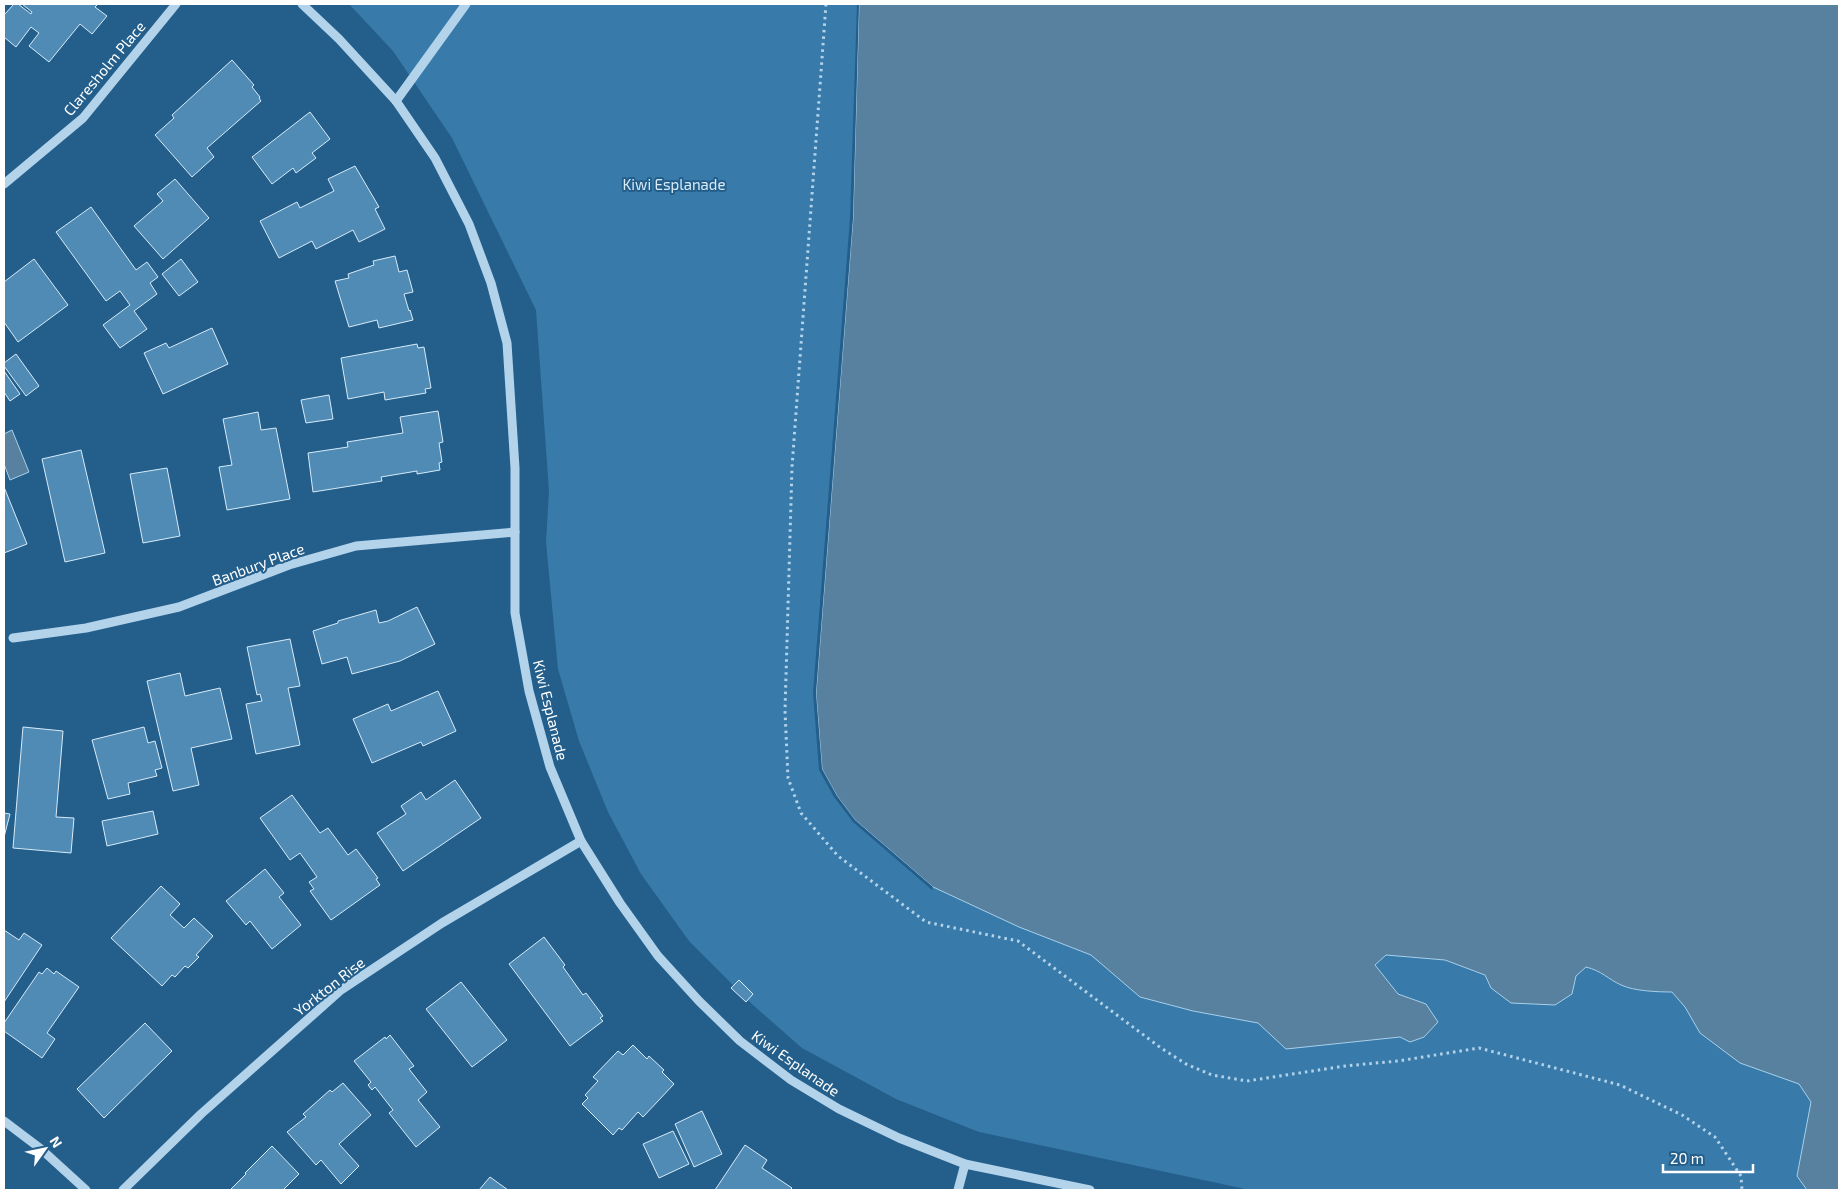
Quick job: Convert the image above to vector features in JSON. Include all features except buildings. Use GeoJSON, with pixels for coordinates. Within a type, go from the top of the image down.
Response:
{"type":"FeatureCollection","features":[{"type":"Feature","properties":{"kind":"street","name":"Claresholm Place"},"geometry":{"type":"LineString","coordinates":[[4,184],[83,118],[176,4]]}},
{"type":"Feature","properties":{"kind":"street","name":"Kiwi Esplanade"},"geometry":{"type":"LineString","coordinates":[[302,4],[339,39],[396,101],[435,158],[469,224],[492,283],[507,342],[514,442],[515,613],[529,691],[550,767],[581,841],[620,903],[658,956],[740,1041],[791,1080],[839,1110],[899,1138],[965,1164],[1090,1190]]}},
{"type":"Feature","properties":{"kind":"street"},"geometry":{"type":"LineString","coordinates":[[396,101],[466,4]]}},
{"type":"Feature","properties":{"kind":"street","name":"Banbury Place"},"geometry":{"type":"LineString","coordinates":[[13,638],[86,628],[179,607],[289,565],[356,546],[515,532]]}},
{"type":"Feature","properties":{"kind":"street","name":"Yorkton Rise"},"geometry":{"type":"LineString","coordinates":[[123,1190],[201,1114],[341,990],[442,923],[581,841]]}},
{"type":"Feature","properties":{"kind":"street"},"geometry":{"type":"LineString","coordinates":[[4,1121],[41,1150],[86,1190]]}},
{"type":"Feature","properties":{"kind":"street"},"geometry":{"type":"LineString","coordinates":[[958,1190],[965,1164]]}},
{"type":"Feature","properties":{"kind":"path"},"geometry":{"type":"LineString","coordinates":[[826,4],[792,467],[785,711],[788,778],[801,813],[838,856],[926,922],[1018,941],[1161,1048],[1186,1064],[1212,1075],[1247,1081],[1479,1048],[1620,1085],[1682,1115],[1715,1137],[1741,1176],[1742,1190]]}},
{"type":"Feature","properties":{"kind":"green space"},"geometry":{"type":"Polygon","coordinates":[[[349,4],[1839,4],[1839,1190],[1250,1190],[979,1132],[896,1099],[802,1048],[753,1005],[689,941],[641,874],[608,812],[579,741],[558,669],[546,542],[549,491],[536,310],[452,138],[393,51],[349,4]]]}},
{"type":"Feature","properties":{"kind":"shaded area"},"geometry":{"type":"Polygon","coordinates":[[[859,4],[1839,4],[1839,1190],[1807,1190],[1797,1176],[1811,1102],[1799,1084],[1740,1063],[1700,1033],[1685,1007],[1672,992],[1632,989],[1586,967],[1576,976],[1572,994],[1555,1005],[1511,1003],[1491,988],[1485,975],[1445,960],[1386,955],[1375,965],[1398,994],[1426,1004],[1438,1022],[1424,1037],[1410,1042],[1400,1037],[1286,1049],[1258,1023],[1193,1011],[1140,997],[1091,955],[1019,927],[933,887],[855,820],[837,796],[822,769],[816,693],[853,218],[859,4]]]}},
{"type":"Feature","properties":{"kind":"shaded area"},"geometry":{"type":"Polygon","coordinates":[[[12,430],[29,472],[10,480],[4,464],[4,434],[12,430]]]}},
{"type":"Feature","properties":{"kind":"pier"},"geometry":{"type":"Polygon","coordinates":[[[857,4],[859,4],[853,218],[816,693],[822,769],[837,796],[855,820],[933,887],[932,890],[853,822],[834,797],[819,770],[813,693],[850,218],[857,4]]]}}]}
